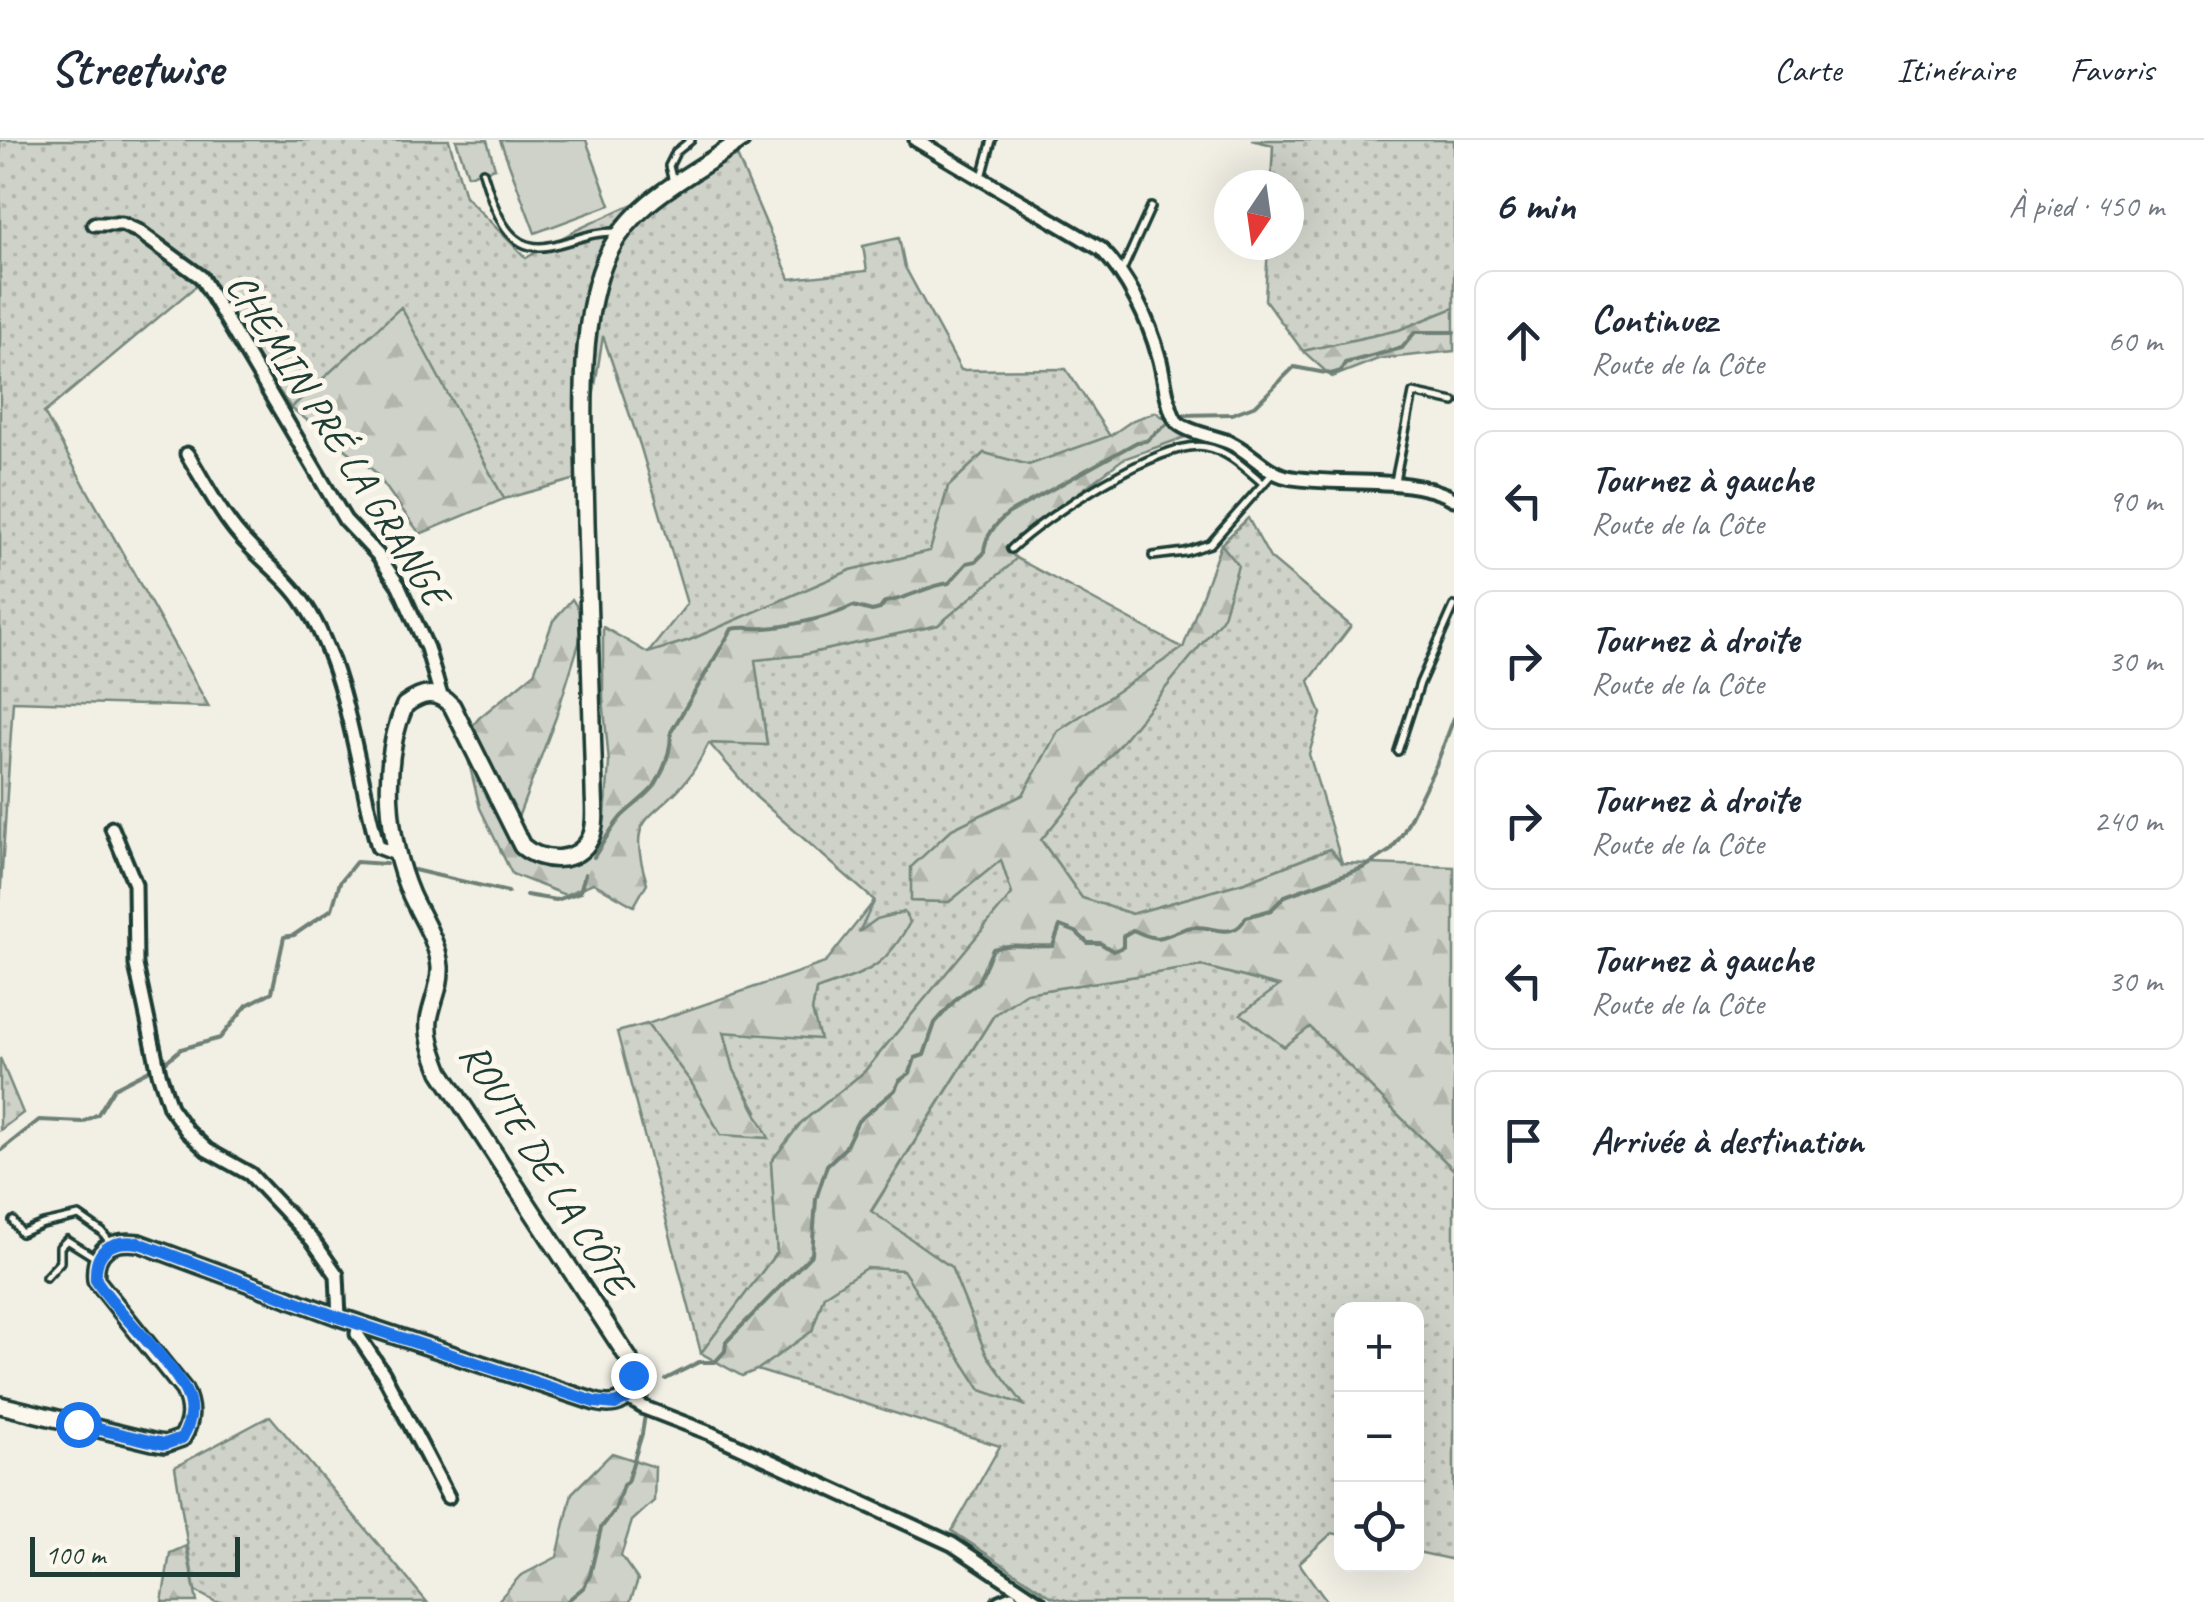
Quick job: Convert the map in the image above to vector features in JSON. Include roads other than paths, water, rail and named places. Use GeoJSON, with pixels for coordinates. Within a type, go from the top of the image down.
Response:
{"type":"FeatureCollection","features":[{"type":"Feature","properties":{"kind":"street"},"geometry":{"type":"LineString","coordinates":[[441,696],[452,706],[522,846],[536,856],[551,859],[576,854],[586,845],[594,824],[586,361],[599,278],[608,252],[647,205],[740,140]]}},
{"type":"Feature","properties":{"kind":"street"},"geometry":{"type":"LineString","coordinates":[[923,142],[1101,250],[1121,273],[1158,354],[1176,422],[1234,444],[1274,472],[1317,481],[1440,492],[1454,499]]}},
{"type":"Feature","properties":{"kind":"street","name":"CHEMIN PRÉ LA GRANGE"},"geometry":{"type":"LineString","coordinates":[[94,224],[122,224],[138,231],[201,277],[345,520],[378,555],[399,586],[427,648],[441,696]]}},
{"type":"Feature","properties":{"kind":"street"},"geometry":{"type":"LineString","coordinates":[[186,454],[232,527],[288,583],[307,608],[344,700],[362,792],[378,847],[396,854]]}},
{"type":"Feature","properties":{"kind":"street","name":"ROUTE DE LA CÔTE"},"geometry":{"type":"LineString","coordinates":[[441,696],[427,694],[405,705],[400,717],[390,802],[396,854],[440,964],[428,1030],[441,1072],[630,1360],[633,1387],[628,1398]]}},
{"type":"Feature","properties":{"kind":"street"},"geometry":{"type":"LineString","coordinates":[[112,828],[136,884],[136,965],[170,1108],[186,1131],[207,1150],[250,1174],[312,1241],[336,1276],[338,1317]]}},
{"type":"Feature","properties":{"kind":"street"},"geometry":{"type":"LineString","coordinates":[[0,1405],[165,1444],[182,1438],[190,1420],[184,1390],[96,1280],[97,1258],[110,1244],[139,1243],[338,1317],[594,1402],[615,1404],[628,1398],[952,1544],[1010,1597],[1039,1602]]}},
{"type":"Feature","properties":{"kind":"street"},"geometry":{"type":"LineString","coordinates":[[359,1324],[358,1334],[383,1373],[448,1497]]}},
{"type":"Feature","properties":{"kind":"lane"},"geometry":{"type":"LineString","coordinates":[[674,184],[668,166],[676,152],[691,140]]}},
{"type":"Feature","properties":{"kind":"lane"},"geometry":{"type":"LineString","coordinates":[[981,180],[992,140]]}},
{"type":"Feature","properties":{"kind":"lane"},"geometry":{"type":"LineString","coordinates":[[483,172],[498,217],[512,237],[525,244],[545,248],[596,231],[622,232]]}},
{"type":"Feature","properties":{"kind":"lane"},"geometry":{"type":"LineString","coordinates":[[1121,273],[1150,207]]}},
{"type":"Feature","properties":{"kind":"lane"},"geometry":{"type":"LineString","coordinates":[[1394,486],[1413,393],[1454,402]]}},
{"type":"Feature","properties":{"kind":"lane"},"geometry":{"type":"LineString","coordinates":[[1011,549],[1067,505],[1151,458],[1206,446],[1233,458],[1264,484]]}},
{"type":"Feature","properties":{"kind":"lane"},"geometry":{"type":"LineString","coordinates":[[1153,556],[1210,544],[1274,472]]}},
{"type":"Feature","properties":{"kind":"lane"},"geometry":{"type":"LineString","coordinates":[[1398,750],[1420,683],[1454,606]]}},
{"type":"Feature","properties":{"kind":"lane"},"geometry":{"type":"LineString","coordinates":[[14,1221],[22,1233],[79,1216],[102,1232],[110,1244]]}},
{"type":"Feature","properties":{"kind":"lane"},"geometry":{"type":"LineString","coordinates":[[46,1277],[60,1262],[60,1247],[68,1240],[86,1255],[97,1258]]}},
{"type":"Feature","properties":{"kind":"waterway"},"geometry":{"type":"LineString","coordinates":[[1182,415],[1232,414],[1256,405],[1294,367],[1331,374],[1341,371],[1345,363],[1402,348],[1415,332],[1454,332]]}},
{"type":"Feature","properties":{"kind":"waterway"},"geometry":{"type":"LineString","coordinates":[[594,857],[621,817],[655,785],[666,760],[671,732],[732,629],[785,626],[853,606],[872,611],[885,602],[949,583],[967,563],[984,553],[992,530],[1009,513],[1137,442],[1146,441],[1166,425]]}},
{"type":"Feature","properties":{"kind":"waterway"},"geometry":{"type":"LineString","coordinates":[[666,1379],[699,1362],[715,1362],[725,1351],[726,1342],[812,1254],[816,1199],[827,1165],[845,1148],[858,1121],[895,1090],[910,1073],[915,1058],[924,1055],[935,1023],[978,982],[993,949],[1053,946],[1060,926],[1076,932],[1088,943],[1100,943],[1113,951],[1123,947],[1123,936],[1133,930],[1156,938],[1195,927],[1227,931],[1241,925],[1246,917],[1271,910],[1285,896],[1365,867],[1391,850],[1403,833],[1454,718]]}},
{"type":"Feature","properties":{"kind":"waterway"},"geometry":{"type":"LineString","coordinates":[[162,1065],[181,1049],[220,1038],[247,1005],[272,992],[284,937],[294,935],[332,909],[340,882],[356,862],[386,864]]}},
{"type":"Feature","properties":{"kind":"waterway"},"geometry":{"type":"LineString","coordinates":[[414,870],[508,892]]}},
{"type":"Feature","properties":{"kind":"waterway"},"geometry":{"type":"LineString","coordinates":[[526,895],[556,900],[580,892],[585,874]]}},
{"type":"Feature","properties":{"kind":"waterway"},"geometry":{"type":"LineString","coordinates":[[0,1151],[39,1120],[83,1122],[98,1114],[114,1088],[153,1068]]}},
{"type":"Feature","properties":{"kind":"waterway"},"geometry":{"type":"LineString","coordinates":[[566,1602],[584,1587],[601,1528],[615,1510],[627,1482],[642,1434],[648,1395]]}}]}
